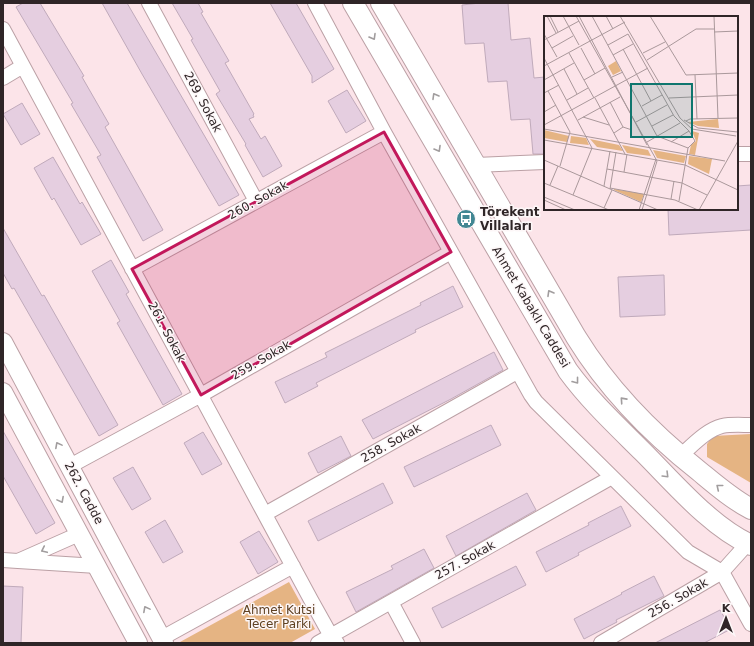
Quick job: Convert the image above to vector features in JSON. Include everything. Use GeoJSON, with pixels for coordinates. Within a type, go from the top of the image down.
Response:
{"type":"FeatureCollection","features":[{"type":"Feature","properties":{"kind":"main road","name":"Ahmet Kabaklı Caddesi"},"geometry":{"type":"LineString","coordinates":[[354,3],[568,371],[577,384],[693,502],[724,530],[750,542]]}},
{"type":"Feature","properties":{"kind":"main road","name":"Ahmet Kabaklı Caddesi"},"geometry":{"type":"LineString","coordinates":[[381,3],[584,350],[622,399],[639,417],[680,456],[724,491],[751,509]]}},
{"type":"Feature","properties":{"kind":"street","name":"269. Sokak"},"geometry":{"type":"LineString","coordinates":[[149,3],[256,201]]}},
{"type":"Feature","properties":{"kind":"street"},"geometry":{"type":"LineString","coordinates":[[315,3],[384,132],[517,372],[536,402],[688,552],[722,572],[751,624]]}},
{"type":"Feature","properties":{"kind":"street","name":"261. Sokak"},"geometry":{"type":"LineString","coordinates":[[3,29],[293,566],[334,639]]}},
{"type":"Feature","properties":{"kind":"street"},"geometry":{"type":"LineString","coordinates":[[3,78],[23,66]]}},
{"type":"Feature","properties":{"kind":"street","name":"260. Sokak"},"geometry":{"type":"LineString","coordinates":[[132,269],[384,132]]}},
{"type":"Feature","properties":{"kind":"street"},"geometry":{"type":"LineString","coordinates":[[738,154],[751,154]]}},
{"type":"Feature","properties":{"kind":"street"},"geometry":{"type":"LineString","coordinates":[[476,165],[544,162]]}},
{"type":"Feature","properties":{"kind":"street","name":"259. Sokak"},"geometry":{"type":"LineString","coordinates":[[70,466],[201,395],[451,252]]}},
{"type":"Feature","properties":{"kind":"street","name":"262. Cadde"},"geometry":{"type":"LineString","coordinates":[[3,342],[163,640]]}},
{"type":"Feature","properties":{"kind":"street","name":"258. Sokak"},"geometry":{"type":"LineString","coordinates":[[265,514],[517,372]]}},
{"type":"Feature","properties":{"kind":"street","name":"262. Cadde"},"geometry":{"type":"LineString","coordinates":[[3,392],[138,643]]}},
{"type":"Feature","properties":{"kind":"street"},"geometry":{"type":"LineString","coordinates":[[680,456],[709,432],[728,426],[751,425]]}},
{"type":"Feature","properties":{"kind":"street","name":"257. Sokak"},"geometry":{"type":"LineString","coordinates":[[318,643],[334,639],[391,602],[612,477]]}},
{"type":"Feature","properties":{"kind":"street"},"geometry":{"type":"LineString","coordinates":[[18,561],[79,534]]}},
{"type":"Feature","properties":{"kind":"street","name":"256. Sokak"},"geometry":{"type":"LineString","coordinates":[[601,643],[722,572],[750,542]]}},
{"type":"Feature","properties":{"kind":"street"},"geometry":{"type":"LineString","coordinates":[[3,560],[97,566]]}},
{"type":"Feature","properties":{"kind":"street"},"geometry":{"type":"LineString","coordinates":[[163,640],[293,566]]}},
{"type":"Feature","properties":{"kind":"street"},"geometry":{"type":"LineString","coordinates":[[391,602],[413,643]]}},
{"type":"Feature","properties":{"kind":"highlighted area"},"geometry":{"type":"Polygon","coordinates":[[[384,132],[451,252],[201,395],[132,269],[384,132]]]}},
{"type":"Feature","properties":{"kind":"green space"},"geometry":{"type":"Polygon","coordinates":[[[751,434],[751,483],[707,457],[707,444],[713,436],[751,434]]]}},
{"type":"Feature","properties":{"kind":"green space","name":"Ahmet Kutsi Tecer Parkı"},"geometry":{"type":"Polygon","coordinates":[[[289,582],[315,629],[290,643],[180,642],[289,582]]]}},
{"type":"Feature","properties":{"kind":"building"},"geometry":{"type":"Polygon","coordinates":[[[23,3],[40,3],[84,76],[82,77],[109,124],[105,127],[163,230],[143,241],[97,157],[101,155],[71,104],[73,103],[16,7],[23,3]]]}},
{"type":"Feature","properties":{"kind":"building"},"geometry":{"type":"Polygon","coordinates":[[[102,3],[127,3],[239,195],[219,206],[102,3]]]}},
{"type":"Feature","properties":{"kind":"building"},"geometry":{"type":"Polygon","coordinates":[[[172,3],[198,3],[203,12],[201,13],[229,61],[225,63],[254,114],[254,117],[249,119],[261,139],[265,136],[282,166],[263,177],[245,145],[246,144],[216,94],[220,91],[172,3]]]}},
{"type":"Feature","properties":{"kind":"building"},"geometry":{"type":"Polygon","coordinates":[[[270,3],[296,3],[334,69],[312,83],[312,76],[270,3]]]}},
{"type":"Feature","properties":{"kind":"building"},"geometry":{"type":"Polygon","coordinates":[[[480,3],[508,3],[511,40],[530,38],[534,78],[544,77],[544,154],[533,154],[530,119],[511,120],[507,81],[488,82],[484,43],[465,44],[462,5],[480,3]]]}},
{"type":"Feature","properties":{"kind":"building"},"geometry":{"type":"Polygon","coordinates":[[[347,90],[366,121],[346,133],[328,101],[347,90]]]}},
{"type":"Feature","properties":{"kind":"building"},"geometry":{"type":"Polygon","coordinates":[[[22,103],[40,134],[21,145],[3,114],[22,103]]]}},
{"type":"Feature","properties":{"kind":"building"},"geometry":{"type":"Polygon","coordinates":[[[53,157],[80,204],[82,202],[101,234],[81,245],[54,198],[52,200],[34,168],[53,157]]]}},
{"type":"Feature","properties":{"kind":"building"},"geometry":{"type":"Polygon","coordinates":[[[751,185],[751,230],[669,235],[668,210],[738,210],[738,186],[751,185]]]}},
{"type":"Feature","properties":{"kind":"building"},"geometry":{"type":"Polygon","coordinates":[[[3,228],[42,296],[44,295],[118,425],[99,436],[14,288],[12,289],[3,273],[3,228]]]}},
{"type":"Feature","properties":{"kind":"building"},"geometry":{"type":"Polygon","coordinates":[[[111,260],[129,292],[126,294],[182,394],[163,405],[117,323],[120,321],[92,271],[111,260]]]}},
{"type":"Feature","properties":{"kind":"building"},"geometry":{"type":"Polygon","coordinates":[[[664,275],[665,315],[620,317],[618,277],[664,275]]]}},
{"type":"Feature","properties":{"kind":"building"},"geometry":{"type":"Polygon","coordinates":[[[453,286],[463,307],[415,330],[416,332],[316,383],[318,386],[285,403],[275,382],[327,357],[325,353],[421,305],[420,303],[453,286]]]}},
{"type":"Feature","properties":{"kind":"building"},"geometry":{"type":"Polygon","coordinates":[[[494,352],[503,370],[451,399],[373,439],[362,420],[494,352]]]}},
{"type":"Feature","properties":{"kind":"building"},"geometry":{"type":"Polygon","coordinates":[[[491,425],[501,445],[414,487],[404,467],[491,425]]]}},
{"type":"Feature","properties":{"kind":"building"},"geometry":{"type":"Polygon","coordinates":[[[3,431],[55,523],[36,534],[3,476],[3,431]]]}},
{"type":"Feature","properties":{"kind":"building"},"geometry":{"type":"Polygon","coordinates":[[[203,432],[222,464],[202,475],[184,443],[203,432]]]}},
{"type":"Feature","properties":{"kind":"building"},"geometry":{"type":"Polygon","coordinates":[[[341,436],[351,456],[318,473],[308,453],[341,436]]]}},
{"type":"Feature","properties":{"kind":"building"},"geometry":{"type":"Polygon","coordinates":[[[133,467],[151,499],[132,510],[113,478],[133,467]]]}},
{"type":"Feature","properties":{"kind":"building"},"geometry":{"type":"Polygon","coordinates":[[[383,483],[393,503],[318,541],[308,521],[383,483]]]}},
{"type":"Feature","properties":{"kind":"building"},"geometry":{"type":"Polygon","coordinates":[[[527,493],[536,510],[456,556],[446,536],[527,493]]]}},
{"type":"Feature","properties":{"kind":"building"},"geometry":{"type":"Polygon","coordinates":[[[621,506],[631,526],[578,553],[579,555],[546,572],[536,552],[589,525],[588,523],[621,506]]]}},
{"type":"Feature","properties":{"kind":"building"},"geometry":{"type":"Polygon","coordinates":[[[165,520],[183,552],[163,563],[145,532],[165,520]]]}},
{"type":"Feature","properties":{"kind":"building"},"geometry":{"type":"Polygon","coordinates":[[[259,531],[278,562],[258,574],[240,542],[259,531]]]}},
{"type":"Feature","properties":{"kind":"building"},"geometry":{"type":"Polygon","coordinates":[[[424,549],[434,568],[356,612],[346,592],[393,569],[391,566],[424,549]]]}},
{"type":"Feature","properties":{"kind":"building"},"geometry":{"type":"Polygon","coordinates":[[[516,566],[526,585],[442,628],[432,608],[516,566]]]}},
{"type":"Feature","properties":{"kind":"building"},"geometry":{"type":"Polygon","coordinates":[[[654,576],[664,596],[616,620],[617,622],[584,639],[574,619],[654,576]]]}},
{"type":"Feature","properties":{"kind":"building"},"geometry":{"type":"Polygon","coordinates":[[[3,586],[23,587],[21,643],[3,643],[3,586]]]}},
{"type":"Feature","properties":{"kind":"building"},"geometry":{"type":"Polygon","coordinates":[[[720,610],[731,629],[704,643],[655,643],[720,610]]]}},
{"type":"Feature","properties":{"kind":"place","name":"Törekent Villaları"},"geometry":{"type":"Point","coordinates":[466,219]}}]}
